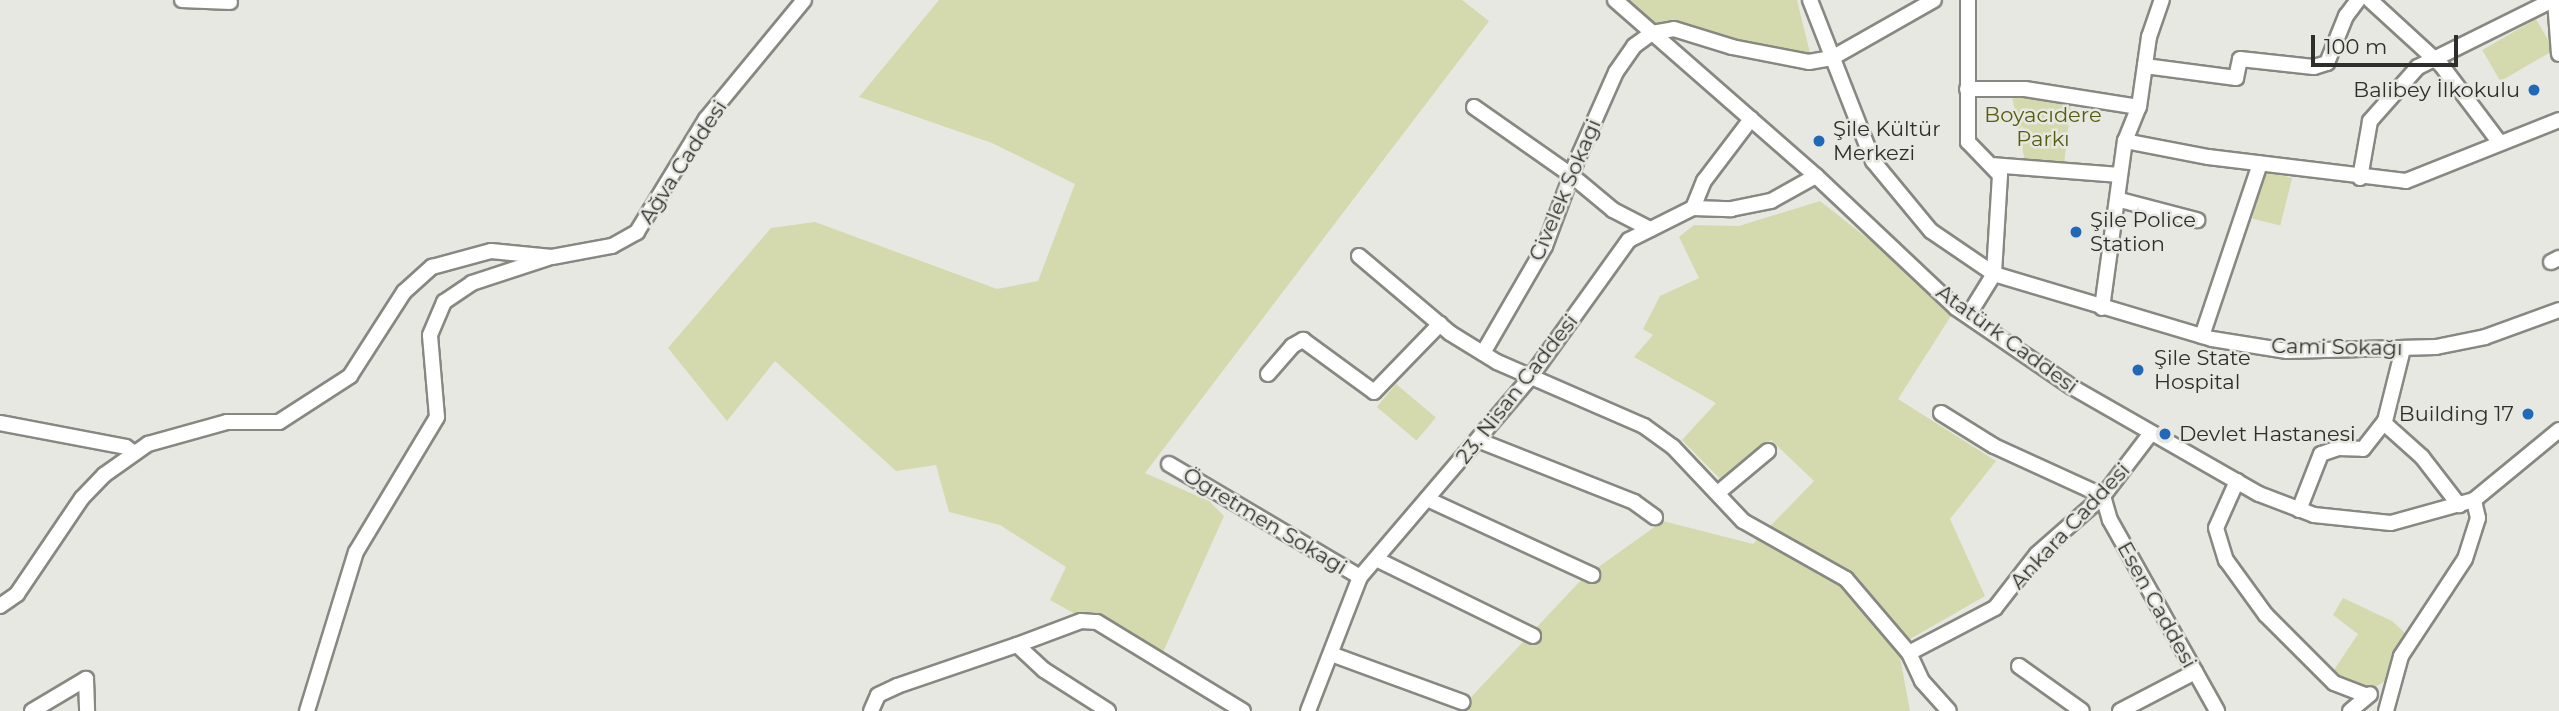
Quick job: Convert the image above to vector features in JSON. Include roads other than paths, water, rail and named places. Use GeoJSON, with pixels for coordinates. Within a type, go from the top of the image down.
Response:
{"type":"FeatureCollection","features":[{"type":"Feature","properties":{"kind":"street"},"geometry":{"type":"LineString","coordinates":[[183,0],[230,2]]}},
{"type":"Feature","properties":{"kind":"street","name":"Ağva Caddesi"},"geometry":{"type":"LineString","coordinates":[[0,606],[17,594],[82,498],[134,453],[148,444],[227,422],[279,422],[350,376],[404,292],[432,267],[491,251],[552,257],[612,246],[637,232],[706,119],[804,0]]}},
{"type":"Feature","properties":{"kind":"street","name":"Atatürk Caddesi"},"geometry":{"type":"LineString","coordinates":[[1615,0],[1816,176],[1968,316],[2072,387],[2151,433],[2237,481],[2299,510],[2364,523],[2391,523],[2474,500]]}},
{"type":"Feature","properties":{"kind":"street","name":"Cami Sokağı"},"geometry":{"type":"LineString","coordinates":[[1810,0],[1873,161],[1931,231],[1994,274],[2202,336],[2287,351],[2403,349],[2486,337],[2559,310]]}},
{"type":"Feature","properties":{"kind":"street"},"geometry":{"type":"LineString","coordinates":[[1652,33],[1674,29],[1808,62],[1832,58],[1934,0]]}},
{"type":"Feature","properties":{"kind":"street"},"geometry":{"type":"LineString","coordinates":[[1968,0],[1968,142],[2000,175],[1994,274],[1968,316]]}},
{"type":"Feature","properties":{"kind":"street"},"geometry":{"type":"LineString","coordinates":[[2102,308],[2120,200],[2120,175],[2125,141],[2139,107],[2145,66],[2162,0]]}},
{"type":"Feature","properties":{"kind":"street"},"geometry":{"type":"LineString","coordinates":[[2145,66],[2236,78],[2240,59],[2314,67],[2327,63],[2346,16],[2358,0]]}},
{"type":"Feature","properties":{"kind":"street"},"geometry":{"type":"LineString","coordinates":[[2370,0],[2436,60],[2500,143]]}},
{"type":"Feature","properties":{"kind":"street"},"geometry":{"type":"LineString","coordinates":[[2360,178],[2370,121],[2418,67],[2554,0],[2559,54]]}},
{"type":"Feature","properties":{"kind":"street","name":"Civelek Sokagi"},"geometry":{"type":"LineString","coordinates":[[1483,353],[1545,246],[1571,174],[1616,72],[1634,46],[1652,33]]}},
{"type":"Feature","properties":{"kind":"street"},"geometry":{"type":"LineString","coordinates":[[1967,89],[2025,89],[2139,107]]}},
{"type":"Feature","properties":{"kind":"street"},"geometry":{"type":"LineString","coordinates":[[1474,107],[1571,174],[1613,210],[1650,229]]}},
{"type":"Feature","properties":{"kind":"street"},"geometry":{"type":"LineString","coordinates":[[1693,208],[1704,181],[1751,119]]}},
{"type":"Feature","properties":{"kind":"street"},"geometry":{"type":"LineString","coordinates":[[2125,141],[2260,164],[2360,178],[2406,181],[2559,120]]}},
{"type":"Feature","properties":{"kind":"street"},"geometry":{"type":"LineString","coordinates":[[2202,336],[2260,164]]}},
{"type":"Feature","properties":{"kind":"street"},"geometry":{"type":"LineString","coordinates":[[1991,165],[2120,175]]}},
{"type":"Feature","properties":{"kind":"street","name":"23. Nisan Caddesi"},"geometry":{"type":"LineString","coordinates":[[1308,711],[1360,577],[1480,441],[1530,379],[1629,240],[1693,208],[1731,209],[1771,201],[1816,176]]}},
{"type":"Feature","properties":{"kind":"street"},"geometry":{"type":"LineString","coordinates":[[2120,200],[2197,220]]}},
{"type":"Feature","properties":{"kind":"street"},"geometry":{"type":"LineString","coordinates":[[1359,256],[1440,324],[1483,353],[1530,379],[1644,426],[1719,492],[1743,521],[1846,579],[1909,653],[1922,681],[1949,711]]}},
{"type":"Feature","properties":{"kind":"street"},"geometry":{"type":"LineString","coordinates":[[307,711],[356,552],[437,417],[430,335],[444,302],[472,283],[552,257]]}},
{"type":"Feature","properties":{"kind":"street"},"geometry":{"type":"LineString","coordinates":[[1268,374],[1292,345],[1303,340],[1374,392],[1440,324]]}},
{"type":"Feature","properties":{"kind":"street"},"geometry":{"type":"LineString","coordinates":[[2299,510],[2321,454],[2338,448],[2363,449],[2384,423],[2403,349]]}},
{"type":"Feature","properties":{"kind":"street"},"geometry":{"type":"LineString","coordinates":[[1941,413],[1994,446],[2103,496]]}},
{"type":"Feature","properties":{"kind":"street"},"geometry":{"type":"LineString","coordinates":[[0,423],[126,447],[134,453]]}},
{"type":"Feature","properties":{"kind":"street"},"geometry":{"type":"LineString","coordinates":[[2384,423],[2423,457],[2459,505]]}},
{"type":"Feature","properties":{"kind":"street"},"geometry":{"type":"LineString","coordinates":[[2386,711],[2389,690],[2400,656],[2465,559],[2478,518],[2474,500],[2559,430]]}},
{"type":"Feature","properties":{"kind":"street","name":"Ankara Caddesi"},"geometry":{"type":"LineString","coordinates":[[1909,653],[1995,608],[2037,554],[2103,496],[2151,433]]}},
{"type":"Feature","properties":{"kind":"street"},"geometry":{"type":"LineString","coordinates":[[1480,441],[1634,502],[1655,517]]}},
{"type":"Feature","properties":{"kind":"street"},"geometry":{"type":"LineString","coordinates":[[1719,492],[1768,450]]}},
{"type":"Feature","properties":{"kind":"street","name":"Ögretmen Sokagi"},"geometry":{"type":"LineString","coordinates":[[1169,464],[1360,577]]}},
{"type":"Feature","properties":{"kind":"street"},"geometry":{"type":"LineString","coordinates":[[2237,481],[2216,528],[2225,560],[2266,615],[2334,683],[2366,695]]}},
{"type":"Feature","properties":{"kind":"street","name":"Esen Caddesi"},"geometry":{"type":"LineString","coordinates":[[2103,496],[2110,520],[2217,711]]}},
{"type":"Feature","properties":{"kind":"street"},"geometry":{"type":"LineString","coordinates":[[1427,499],[1592,575]]}},
{"type":"Feature","properties":{"kind":"street"},"geometry":{"type":"LineString","coordinates":[[1376,559],[1533,636]]}},
{"type":"Feature","properties":{"kind":"street"},"geometry":{"type":"LineString","coordinates":[[871,709],[878,695],[897,686],[1081,621],[1097,622],[1243,711]]}},
{"type":"Feature","properties":{"kind":"street"},"geometry":{"type":"LineString","coordinates":[[1017,645],[1044,670],[1108,711]]}},
{"type":"Feature","properties":{"kind":"street"},"geometry":{"type":"LineString","coordinates":[[1331,654],[1462,702]]}},
{"type":"Feature","properties":{"kind":"street"},"geometry":{"type":"LineString","coordinates":[[2019,666],[2082,711]]}},
{"type":"Feature","properties":{"kind":"street"},"geometry":{"type":"LineString","coordinates":[[2120,711],[2143,704],[2195,672]]}},
{"type":"Feature","properties":{"kind":"street"},"geometry":{"type":"LineString","coordinates":[[32,711],[86,679],[87,711]]}},
{"type":"Feature","properties":{"kind":"street"},"geometry":{"type":"LineString","coordinates":[[2350,711],[2366,695],[2389,690]]}},
{"type":"Feature","properties":{"kind":"place","name":"Balibey İlkokulu"},"geometry":{"type":"Point","coordinates":[2534,90]}},
{"type":"Feature","properties":{"kind":"place","name":"Şile Kültür Merkezi"},"geometry":{"type":"Point","coordinates":[1819,141]}},
{"type":"Feature","properties":{"kind":"place","name":"Şile Police Station"},"geometry":{"type":"Point","coordinates":[2076,232]}},
{"type":"Feature","properties":{"kind":"place","name":"Şile State Hospital"},"geometry":{"type":"Point","coordinates":[2138,370]}},
{"type":"Feature","properties":{"kind":"place","name":"Building 17"},"geometry":{"type":"Point","coordinates":[2528,414]}},
{"type":"Feature","properties":{"kind":"place","name":"Devlet Hastanesi"},"geometry":{"type":"Point","coordinates":[2165,434]}},
{"type":"Feature","properties":{"kind":"park label","name":"Boyacıdere Parkı"},"geometry":{"type":"Point","coordinates":[2043,127]}}]}
